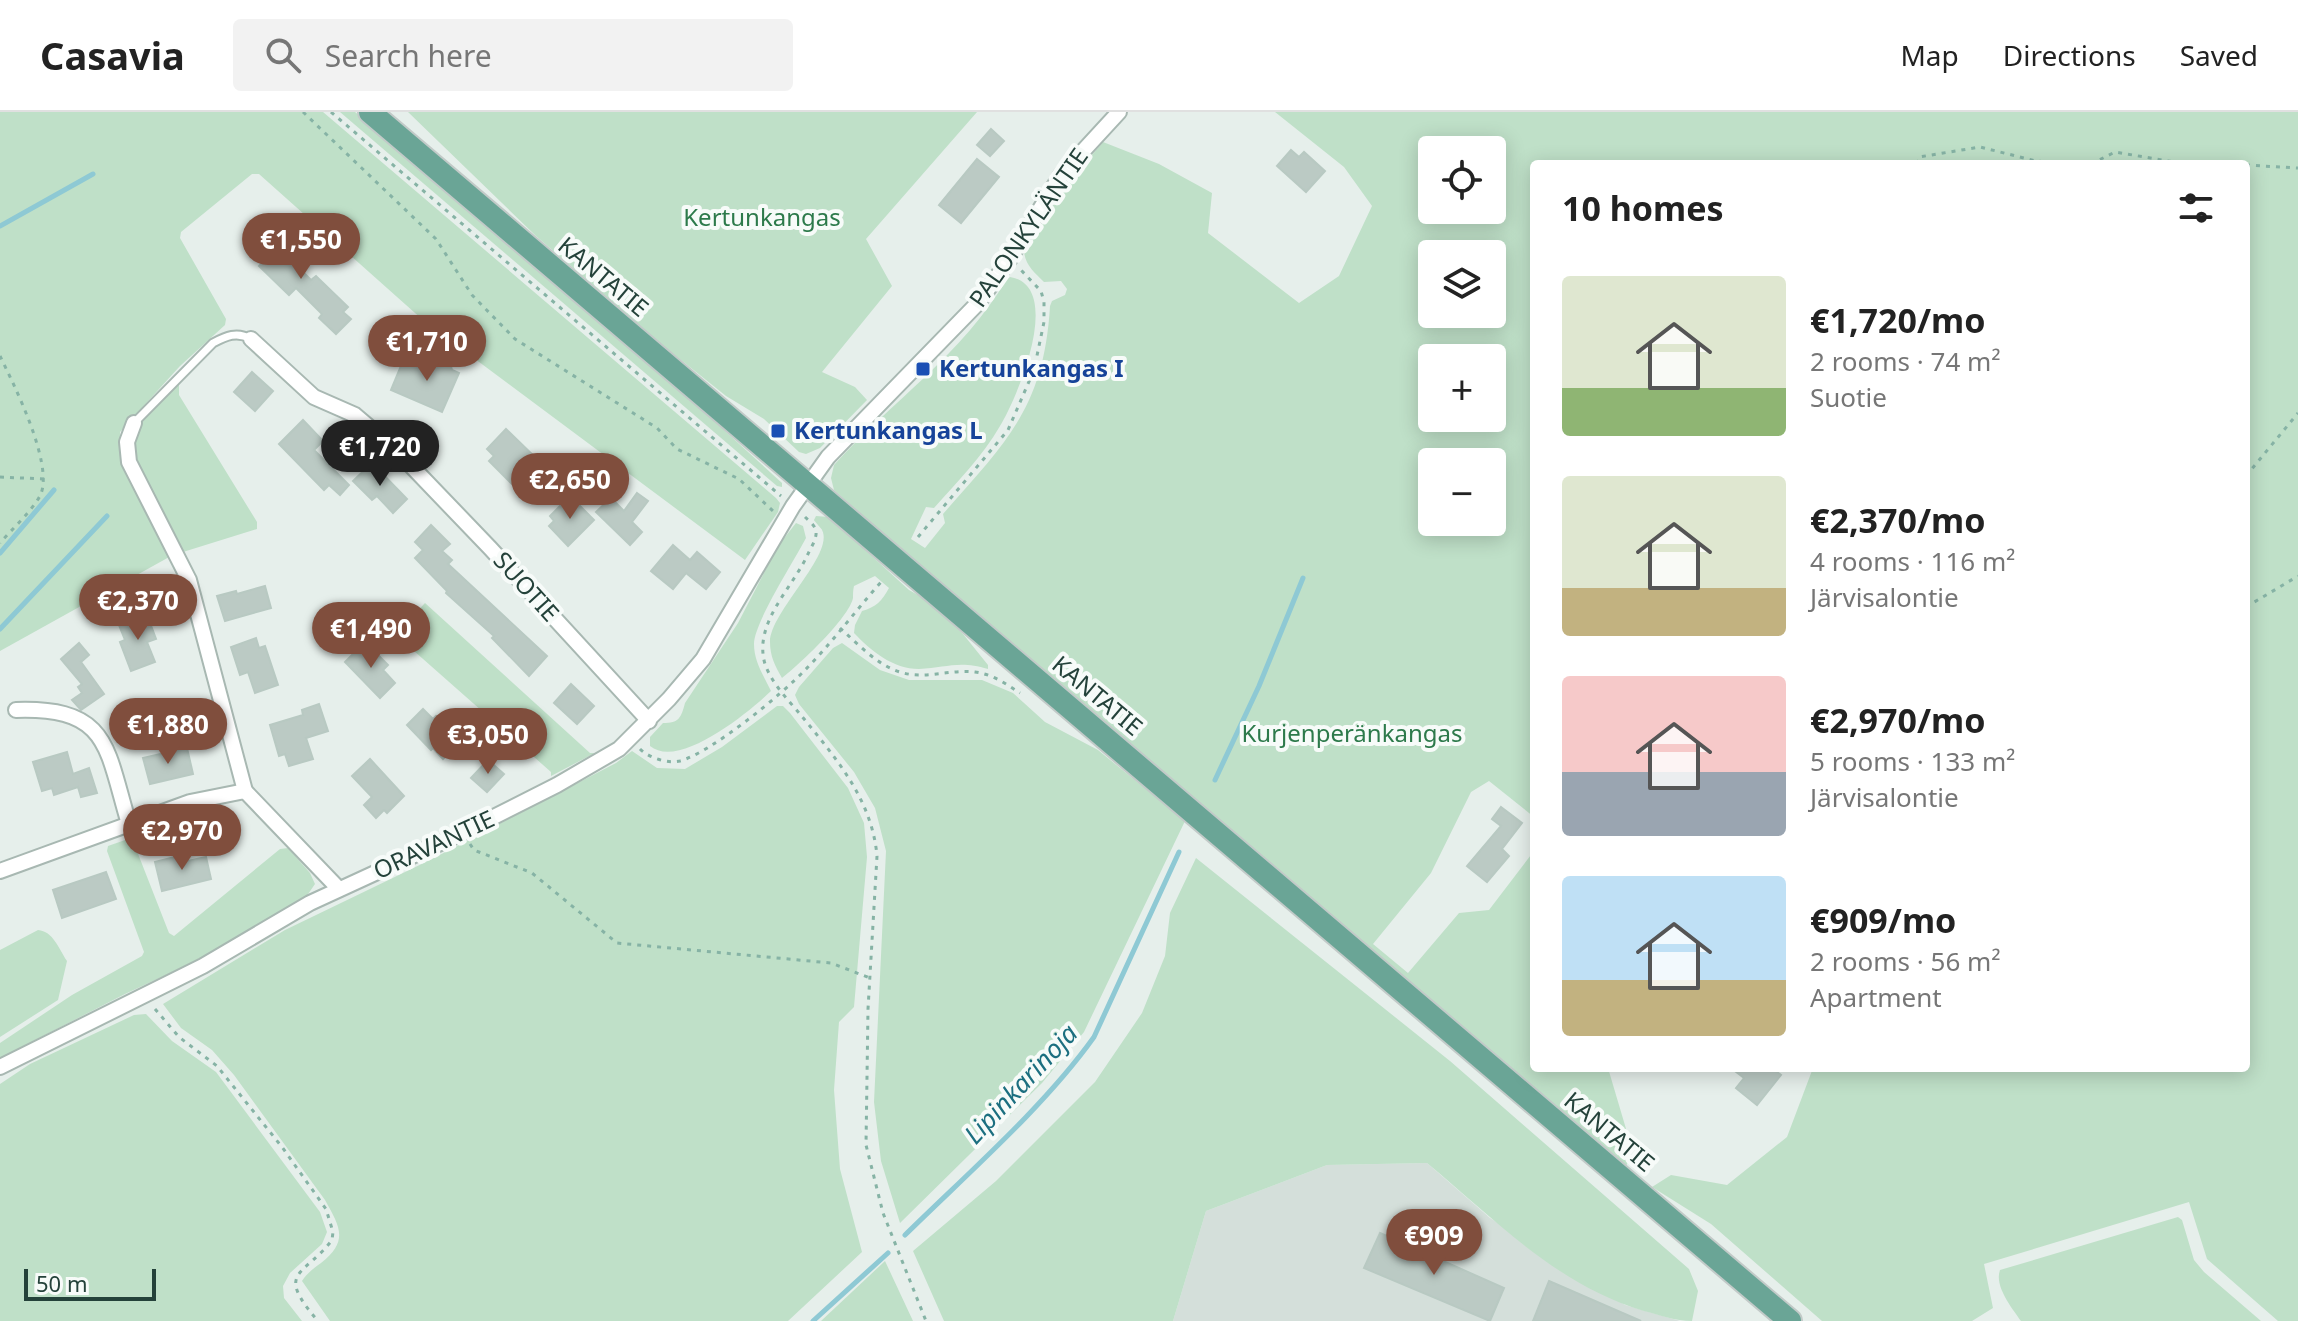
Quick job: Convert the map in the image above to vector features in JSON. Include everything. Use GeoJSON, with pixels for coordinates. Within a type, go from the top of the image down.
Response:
{"type":"FeatureCollection","features":[{"type":"Feature","properties":{"kind":"main road","name":"KANTATIE"},"geometry":{"type":"LineString","coordinates":[[370,112],[1790,1321]]}},
{"type":"Feature","properties":{"kind":"street","name":"PALONKYLÄNTIE"},"geometry":{"type":"LineString","coordinates":[[808,484],[843,440],[978,303],[1009,260],[1061,175],[1119,112]]}},
{"type":"Feature","properties":{"kind":"street","name":"SUOTIE"},"geometry":{"type":"LineString","coordinates":[[251,339],[314,397],[355,415],[395,449],[649,721]]}},
{"type":"Feature","properties":{"kind":"street"},"geometry":{"type":"LineString","coordinates":[[134,423],[127,442],[129,462],[189,580],[245,791],[339,889]]}},
{"type":"Feature","properties":{"kind":"street","name":"ORAVANTIE"},"geometry":{"type":"LineString","coordinates":[[0,1067],[145,997],[291,913],[462,833],[590,767],[631,738],[703,659],[808,484]]}},
{"type":"Feature","properties":{"kind":"street"},"geometry":{"type":"LineString","coordinates":[[16,710],[64,713],[95,730],[105,747],[129,824]]}},
{"type":"Feature","properties":{"kind":"street"},"geometry":{"type":"LineString","coordinates":[[0,871],[190,802],[245,791]]}},
{"type":"Feature","properties":{"kind":"lane"},"geometry":{"type":"LineString","coordinates":[[134,423],[213,343],[239,334],[251,339]]}},
{"type":"Feature","properties":{"kind":"path"},"geometry":{"type":"LineString","coordinates":[[303,112],[436,239],[472,295],[515,339],[657,428],[677,449],[739,479],[784,522]]}},
{"type":"Feature","properties":{"kind":"path"},"geometry":{"type":"LineString","coordinates":[[331,112],[814,527],[816,537],[766,625],[762,643],[766,666],[782,693],[851,780],[866,807],[875,833],[877,856],[866,1145],[883,1213],[926,1321]]}},
{"type":"Feature","properties":{"kind":"path"},"geometry":{"type":"LineString","coordinates":[[1919,160],[1919,157],[1980,147],[2032,160]]}},
{"type":"Feature","properties":{"kind":"path"},"geometry":{"type":"LineString","coordinates":[[2099,160],[2115,152],[2162,160]]}},
{"type":"Feature","properties":{"kind":"path"},"geometry":{"type":"LineString","coordinates":[[2250,165],[2298,168]]}},
{"type":"Feature","properties":{"kind":"path"},"geometry":{"type":"LineString","coordinates":[[918,537],[1008,430],[1034,370],[1044,322],[1044,302],[1041,291],[1009,260]]}},
{"type":"Feature","properties":{"kind":"path"},"geometry":{"type":"LineString","coordinates":[[0,356],[17,391],[39,452],[44,479],[39,497],[0,543]]}},
{"type":"Feature","properties":{"kind":"path"},"geometry":{"type":"LineString","coordinates":[[2250,471],[2298,413]]}},
{"type":"Feature","properties":{"kind":"path"},"geometry":{"type":"LineString","coordinates":[[0,477],[44,479]]}},
{"type":"Feature","properties":{"kind":"path"},"geometry":{"type":"LineString","coordinates":[[2250,605],[2298,576]]}},
{"type":"Feature","properties":{"kind":"path"},"geometry":{"type":"LineString","coordinates":[[631,738],[644,753],[662,761],[679,762],[731,731],[782,693],[882,581]]}},
{"type":"Feature","properties":{"kind":"path"},"geometry":{"type":"LineString","coordinates":[[840,628],[870,654],[903,673],[976,672],[1001,680],[1021,694]]}},
{"type":"Feature","properties":{"kind":"path"},"geometry":{"type":"LineString","coordinates":[[462,833],[474,850],[532,873],[617,943],[831,963],[870,978]]}},
{"type":"Feature","properties":{"kind":"path"},"geometry":{"type":"LineString","coordinates":[[145,997],[179,1037],[217,1066],[282,1147],[326,1209],[333,1232],[332,1240],[296,1274],[295,1283],[298,1293],[318,1321]]}},
{"type":"Feature","properties":{"kind":"shaded area"},"geometry":{"type":"Polygon","coordinates":[[[1427,1163],[1490,1218],[1625,1305],[1680,1321],[1173,1321],[1206,1211],[1327,1165],[1427,1163]]]}},
{"type":"Feature","properties":{"kind":"green space"},"geometry":{"type":"Polygon","coordinates":[[[0,112],[323,112],[776,498],[780,503],[778,512],[745,560],[424,321],[259,174],[252,174],[181,232],[180,238],[226,319],[225,325],[180,366],[120,432],[120,453],[171,556],[0,651],[0,112]]]}},
{"type":"Feature","properties":{"kind":"green space"},"geometry":{"type":"Polygon","coordinates":[[[340,112],[355,112],[365,120],[668,379],[782,483],[782,487],[777,486],[340,112]]]}},
{"type":"Feature","properties":{"kind":"green space","name":"Kertunkangas"},"geometry":{"type":"Polygon","coordinates":[[[408,112],[977,112],[866,239],[892,286],[822,372],[855,387],[867,400],[820,448],[806,454],[799,452],[764,419],[726,396],[666,348],[536,236],[408,112]]]}},
{"type":"Feature","properties":{"kind":"green space","name":"Kurjenperänkangas"},"geometry":{"type":"Polygon","coordinates":[[[1275,112],[2298,112],[2298,1321],[2278,1321],[2207,1259],[2189,1202],[1984,1264],[1993,1308],[1972,1321],[1822,1321],[1711,1224],[1652,1187],[1671,1175],[1727,1185],[1787,1137],[1811,1072],[2250,1072],[2250,160],[1530,160],[1530,814],[1489,781],[1471,792],[1431,873],[1373,944],[1408,973],[1459,913],[1489,910],[1530,856],[1530,1072],[1609,1072],[1632,1149],[1626,1167],[834,490],[831,478],[834,465],[948,354],[1010,277],[1026,285],[1034,300],[1032,344],[1008,412],[993,437],[934,508],[926,507],[911,539],[925,548],[945,523],[943,514],[1003,443],[1030,398],[1040,371],[1050,306],[1052,301],[1065,295],[1067,289],[1061,281],[1044,282],[1028,263],[1024,249],[1062,190],[1103,142],[1159,164],[1212,193],[1208,233],[1299,303],[1339,276],[1372,206],[1344,167],[1275,112]]]}},
{"type":"Feature","properties":{"kind":"green space"},"geometry":{"type":"Polygon","coordinates":[[[179,382],[179,395],[257,522],[257,529],[183,552],[148,492],[136,457],[135,442],[146,416],[179,382]]]}},
{"type":"Feature","properties":{"kind":"green space"},"geometry":{"type":"Polygon","coordinates":[[[816,516],[829,517],[909,590],[925,599],[963,634],[988,669],[961,665],[909,668],[883,658],[868,646],[854,633],[862,611],[878,603],[889,588],[875,576],[854,586],[853,598],[843,617],[782,678],[773,661],[770,642],[780,615],[819,553],[823,540],[822,530],[814,520],[816,516]]]}},
{"type":"Feature","properties":{"kind":"green space"},"geometry":{"type":"Polygon","coordinates":[[[796,523],[803,526],[806,538],[767,607],[754,644],[758,663],[771,691],[731,724],[695,745],[663,751],[650,746],[650,737],[663,723],[676,721],[680,716],[685,703],[738,623],[778,546],[796,523]]]}},
{"type":"Feature","properties":{"kind":"green space"},"geometry":{"type":"Polygon","coordinates":[[[425,603],[590,753],[595,753],[551,776],[551,772],[397,636],[425,603]]]}},
{"type":"Feature","properties":{"kind":"green space"},"geometry":{"type":"Polygon","coordinates":[[[842,643],[880,670],[909,680],[982,680],[1013,693],[1045,722],[1098,750],[1185,821],[1084,1032],[1042,1083],[900,1223],[881,1161],[874,1102],[886,851],[875,808],[854,772],[795,695],[833,648],[842,643]]]}},
{"type":"Feature","properties":{"kind":"green space"},"geometry":{"type":"Polygon","coordinates":[[[777,706],[783,706],[790,713],[848,788],[864,823],[867,857],[854,1007],[839,1022],[834,1090],[840,1169],[862,1252],[788,1321],[330,1321],[302,1281],[330,1255],[339,1241],[338,1226],[325,1200],[234,1075],[212,1050],[181,1028],[163,1004],[285,930],[432,859],[616,763],[632,751],[657,768],[685,769],[722,747],[777,706]]]}},
{"type":"Feature","properties":{"kind":"green space"},"geometry":{"type":"Polygon","coordinates":[[[128,839],[133,841],[169,933],[174,936],[280,849],[288,848],[310,873],[315,884],[306,897],[198,960],[0,1058],[0,1043],[72,995],[142,956],[144,952],[107,851],[108,846],[128,839]]]}},
{"type":"Feature","properties":{"kind":"green space"},"geometry":{"type":"Polygon","coordinates":[[[1196,858],[1450,1061],[1689,1269],[1698,1291],[1692,1321],[1644,1311],[1582,1284],[1528,1248],[1427,1163],[1327,1165],[1206,1211],[1173,1321],[944,1321],[913,1251],[996,1181],[1095,1082],[1142,1013],[1165,956],[1170,913],[1196,858]]]}},
{"type":"Feature","properties":{"kind":"green space"},"geometry":{"type":"Polygon","coordinates":[[[38,930],[52,937],[67,961],[58,1000],[0,1037],[0,950],[38,930]]]}},
{"type":"Feature","properties":{"kind":"green space"},"geometry":{"type":"Polygon","coordinates":[[[146,1014],[172,1041],[216,1072],[320,1212],[327,1232],[322,1244],[290,1273],[283,1286],[284,1298],[302,1321],[0,1321],[0,1084],[30,1064],[134,1015],[146,1014]]]}},
{"type":"Feature","properties":{"kind":"green space"},"geometry":{"type":"Polygon","coordinates":[[[2178,1217],[2182,1220],[2194,1260],[2261,1321],[2021,1321],[1999,1283],[2000,1270],[2178,1217]]]}},
{"type":"Feature","properties":{"kind":"green space"},"geometry":{"type":"Polygon","coordinates":[[[885,1261],[913,1321],[821,1321],[885,1261]]]}},
{"type":"Feature","properties":{"kind":"building"},"geometry":{"type":"Polygon","coordinates":[[[991,129],[1004,141],[990,156],[977,145],[991,129]]]}},
{"type":"Feature","properties":{"kind":"building"},"geometry":{"type":"Polygon","coordinates":[[[1291,150],[1299,157],[1304,152],[1325,171],[1306,192],[1277,166],[1291,150]]]}},
{"type":"Feature","properties":{"kind":"building"},"geometry":{"type":"Polygon","coordinates":[[[977,159],[999,177],[961,223],[939,205],[977,159]]]}},
{"type":"Feature","properties":{"kind":"building"},"geometry":{"type":"Polygon","coordinates":[[[272,228],[295,250],[288,257],[311,280],[316,276],[348,307],[343,312],[351,319],[336,334],[319,318],[322,314],[296,288],[289,295],[259,266],[269,257],[256,245],[272,228]]]}},
{"type":"Feature","properties":{"kind":"building"},"geometry":{"type":"Polygon","coordinates":[[[447,352],[452,370],[459,373],[442,412],[391,390],[403,361],[431,370],[447,352]]]}},
{"type":"Feature","properties":{"kind":"building"},"geometry":{"type":"Polygon","coordinates":[[[252,372],[273,391],[255,411],[234,392],[252,372]]]}},
{"type":"Feature","properties":{"kind":"building"},"geometry":{"type":"Polygon","coordinates":[[[303,420],[323,441],[314,450],[349,485],[340,495],[329,485],[324,490],[279,444],[303,420]]]}},
{"type":"Feature","properties":{"kind":"building"},"geometry":{"type":"Polygon","coordinates":[[[506,429],[539,461],[515,487],[489,461],[494,456],[487,449],[506,429]]]}},
{"type":"Feature","properties":{"kind":"building"},"geometry":{"type":"Polygon","coordinates":[[[372,463],[407,499],[393,513],[377,496],[372,500],[353,481],[372,463]]]}},
{"type":"Feature","properties":{"kind":"building"},"geometry":{"type":"Polygon","coordinates":[[[637,493],[648,501],[632,522],[642,532],[630,545],[596,512],[611,498],[624,511],[637,493]]]}},
{"type":"Feature","properties":{"kind":"building"},"geometry":{"type":"Polygon","coordinates":[[[570,496],[594,520],[568,546],[549,526],[554,521],[550,516],[570,496]]]}},
{"type":"Feature","properties":{"kind":"building"},"geometry":{"type":"Polygon","coordinates":[[[431,525],[450,544],[442,551],[452,560],[448,564],[547,656],[529,676],[492,638],[494,636],[446,593],[415,558],[423,550],[415,542],[431,525]]]}},
{"type":"Feature","properties":{"kind":"building"},"geometry":{"type":"Polygon","coordinates":[[[673,545],[690,560],[697,552],[720,572],[706,589],[686,573],[673,589],[651,571],[673,545]]]}},
{"type":"Feature","properties":{"kind":"building"},"geometry":{"type":"Polygon","coordinates":[[[265,586],[271,608],[225,621],[217,596],[265,586]]]}},
{"type":"Feature","properties":{"kind":"building"},"geometry":{"type":"Polygon","coordinates":[[[147,615],[156,639],[147,642],[155,662],[131,671],[120,642],[125,640],[119,625],[147,615]]]}},
{"type":"Feature","properties":{"kind":"building"},"geometry":{"type":"Polygon","coordinates":[[[256,638],[259,648],[265,646],[278,685],[255,693],[248,672],[240,675],[231,647],[256,638]]]}},
{"type":"Feature","properties":{"kind":"building"},"geometry":{"type":"Polygon","coordinates":[[[365,642],[388,665],[383,670],[395,683],[380,698],[345,662],[365,642]]]}},
{"type":"Feature","properties":{"kind":"building"},"geometry":{"type":"Polygon","coordinates":[[[79,643],[89,655],[81,662],[104,694],[81,710],[72,700],[82,693],[78,687],[82,684],[61,659],[79,643]]]}},
{"type":"Feature","properties":{"kind":"building"},"geometry":{"type":"Polygon","coordinates":[[[571,684],[594,706],[577,724],[554,703],[571,684]]]}},
{"type":"Feature","properties":{"kind":"building"},"geometry":{"type":"Polygon","coordinates":[[[319,704],[328,731],[306,738],[313,759],[289,766],[285,754],[279,756],[270,725],[303,715],[302,710],[319,704]]]}},
{"type":"Feature","properties":{"kind":"building"},"geometry":{"type":"Polygon","coordinates":[[[423,709],[433,719],[436,716],[461,741],[443,759],[407,725],[423,709]]]}},
{"type":"Feature","properties":{"kind":"building"},"geometry":{"type":"Polygon","coordinates":[[[187,748],[193,774],[150,784],[143,758],[187,748]]]}},
{"type":"Feature","properties":{"kind":"building"},"geometry":{"type":"Polygon","coordinates":[[[67,752],[73,774],[89,768],[97,793],[81,797],[78,787],[54,795],[52,788],[42,791],[33,762],[67,752]]]}},
{"type":"Feature","properties":{"kind":"building"},"geometry":{"type":"Polygon","coordinates":[[[370,759],[404,796],[387,813],[384,810],[376,818],[364,805],[372,797],[352,776],[370,759]]]}},
{"type":"Feature","properties":{"kind":"building"},"geometry":{"type":"Polygon","coordinates":[[[488,760],[504,774],[487,792],[471,778],[488,760]]]}},
{"type":"Feature","properties":{"kind":"building"},"geometry":{"type":"Polygon","coordinates":[[[1501,807],[1522,823],[1502,849],[1509,856],[1487,882],[1467,866],[1501,826],[1492,819],[1501,807]]]}},
{"type":"Feature","properties":{"kind":"building"},"geometry":{"type":"Polygon","coordinates":[[[187,854],[188,861],[206,857],[211,879],[162,891],[155,862],[187,854]]]}},
{"type":"Feature","properties":{"kind":"building"},"geometry":{"type":"Polygon","coordinates":[[[106,872],[116,899],[62,918],[53,890],[106,872]]]}},
{"type":"Feature","properties":{"kind":"building"},"geometry":{"type":"Polygon","coordinates":[[[1736,1072],[1777,1072],[1781,1075],[1757,1105],[1736,1088],[1744,1078],[1736,1072]]]}},
{"type":"Feature","properties":{"kind":"building"},"geometry":{"type":"Polygon","coordinates":[[[1380,1233],[1504,1288],[1490,1321],[1364,1268],[1380,1233]]]}},
{"type":"Feature","properties":{"kind":"building"},"geometry":{"type":"Polygon","coordinates":[[[1549,1281],[1641,1321],[1533,1321],[1549,1281]]]}},
{"type":"Feature","properties":{"kind":"waterway"},"geometry":{"type":"LineString","coordinates":[[0,226],[93,174]]}},
{"type":"Feature","properties":{"kind":"waterway"},"geometry":{"type":"LineString","coordinates":[[0,553],[54,490]]}},
{"type":"Feature","properties":{"kind":"waterway"},"geometry":{"type":"LineString","coordinates":[[0,629],[107,516]]}},
{"type":"Feature","properties":{"kind":"waterway"},"geometry":{"type":"LineString","coordinates":[[1215,780],[1259,686],[1303,578]]}},
{"type":"Feature","properties":{"kind":"waterway","name":"Lipinkarinoja"},"geometry":{"type":"LineString","coordinates":[[905,1235],[1029,1114],[1094,1037],[1179,852]]}},
{"type":"Feature","properties":{"kind":"waterway","name":"Lipinkarinoja"},"geometry":{"type":"LineString","coordinates":[[813,1321],[888,1253]]}},
{"type":"Feature","properties":{"kind":"place","name":"Kertunkangas I"},"geometry":{"type":"Point","coordinates":[923,369]}},
{"type":"Feature","properties":{"kind":"place","name":"Kertunkangas L"},"geometry":{"type":"Point","coordinates":[778,431]}}]}
